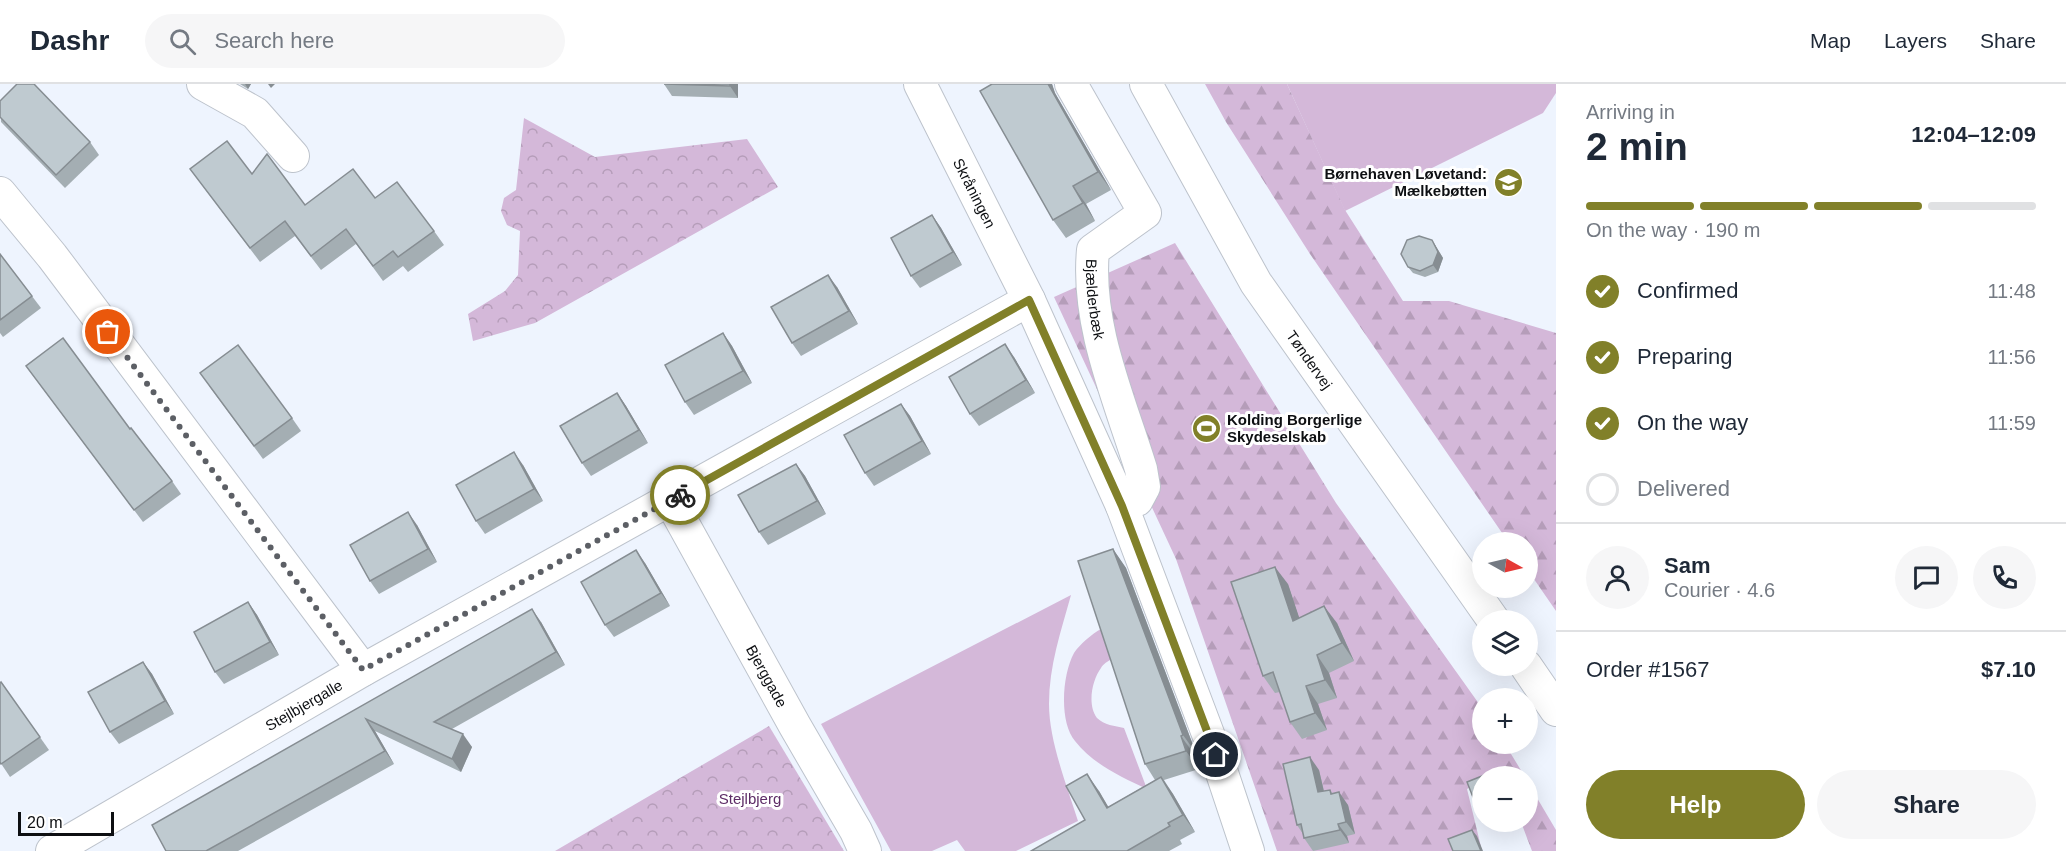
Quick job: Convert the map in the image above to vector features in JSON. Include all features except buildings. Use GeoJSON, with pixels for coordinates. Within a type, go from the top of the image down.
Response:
{"type":"FeatureCollection","features":[{"type":"Feature","properties":{"kind":"street"},"geometry":{"type":"LineString","coordinates":[[203,84],[255,113],[293,156]]}},
{"type":"Feature","properties":{"kind":"street","name":"Skråningen"},"geometry":{"type":"LineString","coordinates":[[920,84],[1029,300]]}},
{"type":"Feature","properties":{"kind":"street","name":"Bjælderbæk"},"geometry":{"type":"LineString","coordinates":[[1071,84],[1145,213],[1094,250],[1091,275],[1094,308],[1107,363],[1141,469],[1144,487],[1137,500],[1122,506]]}},
{"type":"Feature","properties":{"kind":"street","name":"Tøndervej"},"geometry":{"type":"LineString","coordinates":[[1146,84],[1256,283],[1486,610]]}},
{"type":"Feature","properties":{"kind":"street"},"geometry":{"type":"LineString","coordinates":[[0,193],[52,256],[363,670]]}},
{"type":"Feature","properties":{"kind":"street"},"geometry":{"type":"LineString","coordinates":[[1029,300],[1122,506],[1216,755],[1248,851]]}},
{"type":"Feature","properties":{"kind":"street","name":"Stejlbjergalle"},"geometry":{"type":"LineString","coordinates":[[52,851],[363,670],[1029,300]]}},
{"type":"Feature","properties":{"kind":"street","name":"Bjerggade"},"geometry":{"type":"LineString","coordinates":[[670,500],[856,831],[865,851]]}},
{"type":"Feature","properties":{"kind":"street"},"geometry":{"type":"LineString","coordinates":[[1533,676],[1556,710]]}},
{"type":"Feature","properties":{"kind":"green space"},"geometry":{"type":"Polygon","coordinates":[[[1205,84],[1287,84],[1345,210],[1403,301],[1449,301],[1556,333],[1556,611],[1538,585],[1538,532],[1501,532],[1310,254],[1226,122],[1205,84]]]}},
{"type":"Feature","properties":{"kind":"green space"},"geometry":{"type":"Polygon","coordinates":[[[1287,84],[1556,84],[1556,93],[1543,113],[1345,211],[1287,84]]]}},
{"type":"Feature","properties":{"kind":"green space"},"geometry":{"type":"Polygon","coordinates":[[[524,118],[595,157],[747,139],[778,187],[535,323],[473,341],[468,314],[505,291],[518,275],[520,231],[507,225],[501,211],[504,198],[516,190],[524,118]]]}},
{"type":"Feature","properties":{"kind":"green space","name":"Kolding Borgerlige Skydeselskab"},"geometry":{"type":"Polygon","coordinates":[[[1175,243],[1336,503],[1472,694],[1472,754],[1511,754],[1518,766],[1472,766],[1472,786],[1467,789],[1472,810],[1472,832],[1477,832],[1482,851],[1277,851],[1176,559],[1054,297],[1175,243]]]}},
{"type":"Feature","properties":{"kind":"green space"},"geometry":{"type":"Polygon","coordinates":[[[1071,595],[1053,662],[1049,704],[1055,748],[1078,821],[1016,851],[965,851],[957,840],[932,851],[891,851],[821,724],[1071,595]]]}},
{"type":"Feature","properties":{"kind":"green space"},"geometry":{"type":"Polygon","coordinates":[[[1101,629],[1112,659],[1103,665],[1095,679],[1091,700],[1094,713],[1097,718],[1110,725],[1124,728],[1147,789],[1118,775],[1090,757],[1075,741],[1066,722],[1064,698],[1070,662],[1079,646],[1101,629]]]}},
{"type":"Feature","properties":{"kind":"green space","name":"Stejlbjerg"},"geometry":{"type":"Polygon","coordinates":[[[769,726],[844,851],[555,851],[769,726]]]}},
{"type":"Feature","properties":{"kind":"green space"},"geometry":{"type":"Polygon","coordinates":[[[1538,800],[1556,830],[1556,851],[1532,851],[1525,832],[1538,832],[1538,800]]]}},
{"type":"Feature","properties":{"kind":"way so far"},"geometry":{"type":"LineString","coordinates":[[108,332],[363,670],[680,495]]}},
{"type":"Feature","properties":{"kind":"place","name":"Børnehaven Løvetand: Mælkebøtten"},"geometry":{"type":"Point","coordinates":[1508,182]}},
{"type":"Feature","properties":{"kind":"place","name":"Kolding Borgerlige Skydeselskab"},"geometry":{"type":"Point","coordinates":[1206,428]}},
{"type":"Feature","properties":{"kind":"route"},"geometry":{"type":"LineString","coordinates":[[680,495],[1029,300],[1122,506],[1216,755]]}}]}
